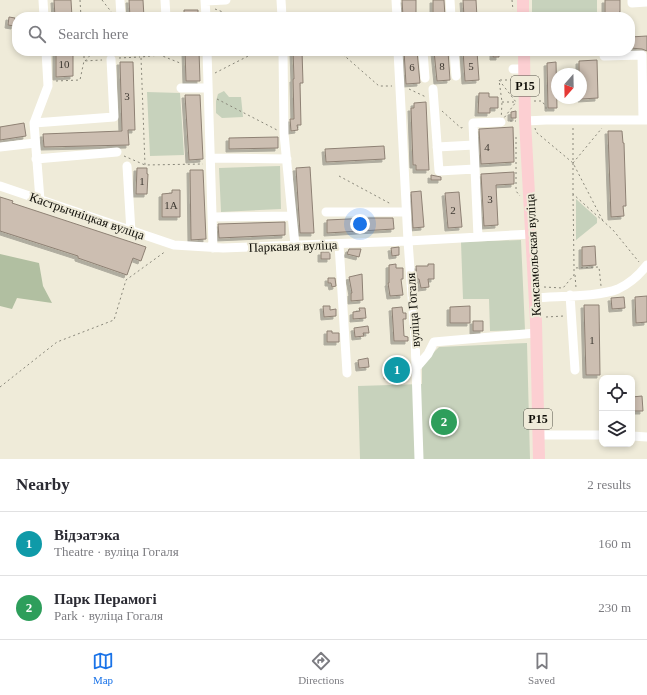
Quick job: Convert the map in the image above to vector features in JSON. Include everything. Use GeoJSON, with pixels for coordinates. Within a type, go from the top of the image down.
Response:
{"type":"FeatureCollection","features":[{"type":"Feature","properties":{"kind":"main road"},"geometry":{"type":"LineString","coordinates":[[519,12],[522,0]]}},
{"type":"Feature","properties":{"kind":"main road","name":"Камсамольская вуліца"},"geometry":{"type":"LineString","coordinates":[[523,56],[519,69],[520,101],[530,124],[539,459]]}},
{"type":"Feature","properties":{"kind":"street"},"geometry":{"type":"LineString","coordinates":[[43,0],[44,12]]}},
{"type":"Feature","properties":{"kind":"street"},"geometry":{"type":"LineString","coordinates":[[120,0],[121,12]]}},
{"type":"Feature","properties":{"kind":"street"},"geometry":{"type":"LineString","coordinates":[[165,0],[166,12]]}},
{"type":"Feature","properties":{"kind":"street"},"geometry":{"type":"LineString","coordinates":[[206,12],[205,2],[226,0]]}},
{"type":"Feature","properties":{"kind":"street"},"geometry":{"type":"LineString","coordinates":[[281,0],[282,12]]}},
{"type":"Feature","properties":{"kind":"street"},"geometry":{"type":"LineString","coordinates":[[396,0],[397,12]]}},
{"type":"Feature","properties":{"kind":"street"},"geometry":{"type":"LineString","coordinates":[[450,0],[451,12]]}},
{"type":"Feature","properties":{"kind":"street"},"geometry":{"type":"LineString","coordinates":[[632,0],[632,3],[647,2]]}},
{"type":"Feature","properties":{"kind":"street"},"geometry":{"type":"LineString","coordinates":[[530,124],[546,120],[645,120],[642,55],[635,55]]}},
{"type":"Feature","properties":{"kind":"street"},"geometry":{"type":"LineString","coordinates":[[40,200],[34,123],[48,86],[46,56]]}},
{"type":"Feature","properties":{"kind":"street"},"geometry":{"type":"LineString","coordinates":[[207,56],[213,248]]}},
{"type":"Feature","properties":{"kind":"street"},"geometry":{"type":"LineString","coordinates":[[283,56],[284,134],[295,245]]}},
{"type":"Feature","properties":{"kind":"street","name":"вуліца Гогаля"},"geometry":{"type":"LineString","coordinates":[[398,56],[406,212],[415,342],[419,459]]}},
{"type":"Feature","properties":{"kind":"street"},"geometry":{"type":"LineString","coordinates":[[423,56],[425,78]]}},
{"type":"Feature","properties":{"kind":"street"},"geometry":{"type":"LineString","coordinates":[[454,56],[456,76]]}},
{"type":"Feature","properties":{"kind":"street"},"geometry":{"type":"LineString","coordinates":[[34,123],[114,117],[111,59]]}},
{"type":"Feature","properties":{"kind":"street"},"geometry":{"type":"LineString","coordinates":[[181,88],[208,91]]}},
{"type":"Feature","properties":{"kind":"street"},"geometry":{"type":"LineString","coordinates":[[433,89],[439,170],[475,169]]}},
{"type":"Feature","properties":{"kind":"street"},"geometry":{"type":"LineString","coordinates":[[478,237],[473,123],[501,122]]}},
{"type":"Feature","properties":{"kind":"street"},"geometry":{"type":"LineString","coordinates":[[0,146],[35,143]]}},
{"type":"Feature","properties":{"kind":"street"},"geometry":{"type":"LineString","coordinates":[[437,147],[474,145]]}},
{"type":"Feature","properties":{"kind":"street"},"geometry":{"type":"LineString","coordinates":[[36,159],[116,152]]}},
{"type":"Feature","properties":{"kind":"street"},"geometry":{"type":"LineString","coordinates":[[210,161],[286,159]]}},
{"type":"Feature","properties":{"kind":"street"},"geometry":{"type":"LineString","coordinates":[[127,166],[131,232]]}},
{"type":"Feature","properties":{"kind":"street","name":"Кастрычніцкая вуліца"},"geometry":{"type":"LineString","coordinates":[[0,186],[131,232],[174,245]]}},
{"type":"Feature","properties":{"kind":"street"},"geometry":{"type":"LineString","coordinates":[[326,212],[406,212]]}},
{"type":"Feature","properties":{"kind":"street"},"geometry":{"type":"LineString","coordinates":[[212,218],[291,216]]}},
{"type":"Feature","properties":{"kind":"street","name":"Паркавая вуліца"},"geometry":{"type":"LineString","coordinates":[[174,245],[213,248],[408,241],[532,234]]}},
{"type":"Feature","properties":{"kind":"street"},"geometry":{"type":"LineString","coordinates":[[339,244],[347,374]]}},
{"type":"Feature","properties":{"kind":"street"},"geometry":{"type":"LineString","coordinates":[[535,298],[606,293],[626,285],[646,267]]}},
{"type":"Feature","properties":{"kind":"street"},"geometry":{"type":"LineString","coordinates":[[573,295],[571,316],[575,370]]}},
{"type":"Feature","properties":{"kind":"street"},"geometry":{"type":"LineString","coordinates":[[415,342],[434,342],[536,333]]}},
{"type":"Feature","properties":{"kind":"street"},"geometry":{"type":"LineString","coordinates":[[416,368],[428,354],[434,342]]}},
{"type":"Feature","properties":{"kind":"street"},"geometry":{"type":"LineString","coordinates":[[538,435],[599,435]]}},
{"type":"Feature","properties":{"kind":"street"},"geometry":{"type":"LineString","coordinates":[[635,436],[647,437]]}},
{"type":"Feature","properties":{"kind":"path"},"geometry":{"type":"LineString","coordinates":[[80,0],[81,12]]}},
{"type":"Feature","properties":{"kind":"path"},"geometry":{"type":"LineString","coordinates":[[102,0],[112,12]]}},
{"type":"Feature","properties":{"kind":"path"},"geometry":{"type":"LineString","coordinates":[[512,0],[517,12]]}},
{"type":"Feature","properties":{"kind":"path"},"geometry":{"type":"LineString","coordinates":[[205,2],[226,12]]}},
{"type":"Feature","properties":{"kind":"path"},"geometry":{"type":"LineString","coordinates":[[48,82],[80,80],[84,56]]}},
{"type":"Feature","properties":{"kind":"path"},"geometry":{"type":"LineString","coordinates":[[84,61],[89,56]]}},
{"type":"Feature","properties":{"kind":"path"},"geometry":{"type":"LineString","coordinates":[[84,61],[150,56]]}},
{"type":"Feature","properties":{"kind":"path"},"geometry":{"type":"LineString","coordinates":[[162,56],[180,63]]}},
{"type":"Feature","properties":{"kind":"path"},"geometry":{"type":"LineString","coordinates":[[208,77],[248,56]]}},
{"type":"Feature","properties":{"kind":"path"},"geometry":{"type":"LineString","coordinates":[[141,57],[145,166],[210,161]]}},
{"type":"Feature","properties":{"kind":"path"},"geometry":{"type":"LineString","coordinates":[[501,122],[502,102],[500,80],[520,101]]}},
{"type":"Feature","properties":{"kind":"path"},"geometry":{"type":"LineString","coordinates":[[208,91],[284,134]]}},
{"type":"Feature","properties":{"kind":"path"},"geometry":{"type":"LineString","coordinates":[[501,122],[520,101]]}},
{"type":"Feature","properties":{"kind":"path"},"geometry":{"type":"LineString","coordinates":[[502,102],[542,101],[546,106],[546,120]]}},
{"type":"Feature","properties":{"kind":"path"},"geometry":{"type":"LineString","coordinates":[[573,120],[573,295]]}},
{"type":"Feature","properties":{"kind":"path"},"geometry":{"type":"LineString","coordinates":[[573,163],[609,120]]}},
{"type":"Feature","properties":{"kind":"path"},"geometry":{"type":"LineString","coordinates":[[530,124],[536,132],[573,163],[603,221]]}},
{"type":"Feature","properties":{"kind":"path"},"geometry":{"type":"LineString","coordinates":[[338,176],[393,205]]}},
{"type":"Feature","properties":{"kind":"path"},"geometry":{"type":"LineString","coordinates":[[573,194],[613,230],[646,267]]}},
{"type":"Feature","properties":{"kind":"path"},"geometry":{"type":"LineString","coordinates":[[0,387],[57,342],[114,320],[126,280],[174,245]]}},
{"type":"Feature","properties":{"kind":"path"},"geometry":{"type":"LineString","coordinates":[[574,268],[599,267],[600,285],[606,293]]}},
{"type":"Feature","properties":{"kind":"path"},"geometry":{"type":"LineString","coordinates":[[541,286],[563,288],[574,275]]}},
{"type":"Feature","properties":{"kind":"path"},"geometry":{"type":"LineString","coordinates":[[542,317],[571,316]]}},
{"type":"Feature","properties":{"kind":"green space"},"geometry":{"type":"Polygon","coordinates":[[[532,0],[597,0],[597,12],[532,12],[532,0]]]}},
{"type":"Feature","properties":{"kind":"green space"},"geometry":{"type":"Polygon","coordinates":[[[224,91],[229,97],[241,97],[243,117],[222,118],[216,113],[216,101],[218,94],[224,91]]]}},
{"type":"Feature","properties":{"kind":"green space"},"geometry":{"type":"Polygon","coordinates":[[[147,92],[180,93],[184,155],[150,156],[147,92]]]}},
{"type":"Feature","properties":{"kind":"green space"},"geometry":{"type":"Polygon","coordinates":[[[280,166],[281,209],[221,212],[219,168],[280,166]]]}},
{"type":"Feature","properties":{"kind":"green space"},"geometry":{"type":"Polygon","coordinates":[[[576,199],[597,218],[597,223],[576,240],[576,199]]]}},
{"type":"Feature","properties":{"kind":"green space"},"geometry":{"type":"Polygon","coordinates":[[[521,240],[525,330],[490,331],[489,299],[463,299],[461,242],[521,240]]]}},
{"type":"Feature","properties":{"kind":"green space"},"geometry":{"type":"Polygon","coordinates":[[[0,254],[39,263],[43,286],[52,303],[17,298],[12,309],[0,306],[0,254]]]}},
{"type":"Feature","properties":{"kind":"green space"},"geometry":{"type":"Polygon","coordinates":[[[527,343],[530,459],[360,459],[358,386],[422,384],[422,364],[439,347],[527,343]]]}},
{"type":"Feature","properties":{"kind":"building"},"geometry":{"type":"Polygon","coordinates":[[[54,0],[71,0],[72,12],[55,12],[54,0]]]}},
{"type":"Feature","properties":{"kind":"building"},"geometry":{"type":"Polygon","coordinates":[[[129,0],[143,0],[144,12],[130,12],[129,0]]]}},
{"type":"Feature","properties":{"kind":"building"},"geometry":{"type":"Polygon","coordinates":[[[402,0],[416,0],[416,12],[403,12],[402,0]]]}},
{"type":"Feature","properties":{"kind":"building"},"geometry":{"type":"Polygon","coordinates":[[[433,0],[444,0],[445,12],[433,12],[433,0]]]}},
{"type":"Feature","properties":{"kind":"building"},"geometry":{"type":"Polygon","coordinates":[[[463,0],[476,0],[477,12],[464,12],[463,0]]]}},
{"type":"Feature","properties":{"kind":"building"},"geometry":{"type":"Polygon","coordinates":[[[605,0],[620,0],[620,12],[605,12],[605,0]]]}},
{"type":"Feature","properties":{"kind":"building"},"geometry":{"type":"Polygon","coordinates":[[[184,10],[198,10],[198,12],[184,12],[184,10]]]}},
{"type":"Feature","properties":{"kind":"building"},"geometry":{"type":"Polygon","coordinates":[[[9,17],[12,18],[12,26],[8,25],[9,17]]]}},
{"type":"Feature","properties":{"kind":"building"},"geometry":{"type":"Polygon","coordinates":[[[647,36],[647,51],[635,48],[635,37],[647,36]]]}},
{"type":"Feature","properties":{"kind":"building"},"geometry":{"type":"Polygon","coordinates":[[[56,56],[73,56],[73,76],[56,77],[56,56]]]}},
{"type":"Feature","properties":{"kind":"building"},"geometry":{"type":"Polygon","coordinates":[[[185,56],[199,56],[200,81],[186,81],[185,56]]]}},
{"type":"Feature","properties":{"kind":"building"},"geometry":{"type":"Polygon","coordinates":[[[293,56],[302,56],[303,83],[300,83],[301,125],[297,125],[298,130],[291,131],[290,119],[294,119],[293,56]]]}},
{"type":"Feature","properties":{"kind":"building"},"geometry":{"type":"Polygon","coordinates":[[[404,56],[417,56],[420,83],[406,84],[404,56]]]}},
{"type":"Feature","properties":{"kind":"building"},"geometry":{"type":"Polygon","coordinates":[[[434,56],[448,56],[450,80],[437,81],[434,56]]]}},
{"type":"Feature","properties":{"kind":"building"},"geometry":{"type":"Polygon","coordinates":[[[463,56],[477,56],[479,80],[465,81],[463,56]]]}},
{"type":"Feature","properties":{"kind":"building"},"geometry":{"type":"Polygon","coordinates":[[[597,60],[598,98],[587,99],[587,68],[579,68],[579,61],[597,60]]]}},
{"type":"Feature","properties":{"kind":"building"},"geometry":{"type":"Polygon","coordinates":[[[120,62],[133,62],[135,130],[128,130],[129,145],[44,147],[43,134],[122,131],[120,62]]]}},
{"type":"Feature","properties":{"kind":"building"},"geometry":{"type":"Polygon","coordinates":[[[556,62],[556,68],[551,68],[551,104],[557,104],[557,108],[548,108],[547,63],[556,62]]]}},
{"type":"Feature","properties":{"kind":"building"},"geometry":{"type":"Polygon","coordinates":[[[479,93],[489,93],[489,97],[498,97],[498,108],[490,108],[490,113],[478,113],[479,93]]]}},
{"type":"Feature","properties":{"kind":"building"},"geometry":{"type":"Polygon","coordinates":[[[185,95],[200,95],[203,159],[189,160],[185,95]]]}},
{"type":"Feature","properties":{"kind":"building"},"geometry":{"type":"Polygon","coordinates":[[[426,102],[429,170],[416,170],[416,165],[413,165],[411,108],[414,108],[414,103],[426,102]]]}},
{"type":"Feature","properties":{"kind":"building"},"geometry":{"type":"Polygon","coordinates":[[[516,111],[516,118],[511,118],[511,112],[516,111]]]}},
{"type":"Feature","properties":{"kind":"building"},"geometry":{"type":"Polygon","coordinates":[[[24,123],[26,136],[0,140],[0,127],[24,123]]]}},
{"type":"Feature","properties":{"kind":"building"},"geometry":{"type":"Polygon","coordinates":[[[513,127],[514,162],[481,164],[479,129],[513,127]]]}},
{"type":"Feature","properties":{"kind":"building"},"geometry":{"type":"Polygon","coordinates":[[[608,131],[622,131],[624,143],[626,206],[623,206],[624,216],[611,217],[608,131]]]}},
{"type":"Feature","properties":{"kind":"building"},"geometry":{"type":"Polygon","coordinates":[[[278,137],[278,148],[229,149],[229,138],[278,137]]]}},
{"type":"Feature","properties":{"kind":"building"},"geometry":{"type":"Polygon","coordinates":[[[384,146],[385,159],[326,162],[325,149],[384,146]]]}},
{"type":"Feature","properties":{"kind":"building"},"geometry":{"type":"Polygon","coordinates":[[[310,167],[314,233],[300,233],[296,168],[310,167]]]}},
{"type":"Feature","properties":{"kind":"building"},"geometry":{"type":"Polygon","coordinates":[[[137,168],[147,168],[147,194],[136,194],[137,168]]]}},
{"type":"Feature","properties":{"kind":"building"},"geometry":{"type":"Polygon","coordinates":[[[190,170],[203,170],[206,239],[191,240],[190,170]]]}},
{"type":"Feature","properties":{"kind":"building"},"geometry":{"type":"Polygon","coordinates":[[[514,172],[514,184],[496,185],[498,225],[484,226],[481,174],[514,172]]]}},
{"type":"Feature","properties":{"kind":"building"},"geometry":{"type":"Polygon","coordinates":[[[431,175],[441,177],[441,180],[431,180],[431,175]]]}},
{"type":"Feature","properties":{"kind":"building"},"geometry":{"type":"Polygon","coordinates":[[[172,190],[180,190],[180,217],[162,217],[162,194],[172,193],[172,190]]]}},
{"type":"Feature","properties":{"kind":"building"},"geometry":{"type":"Polygon","coordinates":[[[421,191],[424,227],[413,228],[411,192],[421,191]]]}},
{"type":"Feature","properties":{"kind":"building"},"geometry":{"type":"Polygon","coordinates":[[[459,192],[462,227],[448,228],[445,193],[459,192]]]}},
{"type":"Feature","properties":{"kind":"building"},"geometry":{"type":"Polygon","coordinates":[[[0,197],[13,201],[12,203],[146,247],[141,261],[133,258],[127,275],[78,258],[78,256],[0,231],[0,197]]]}},
{"type":"Feature","properties":{"kind":"building"},"geometry":{"type":"Polygon","coordinates":[[[393,218],[394,229],[327,233],[327,220],[393,218]]]}},
{"type":"Feature","properties":{"kind":"building"},"geometry":{"type":"Polygon","coordinates":[[[285,222],[285,235],[219,238],[218,224],[285,222]]]}},
{"type":"Feature","properties":{"kind":"building"},"geometry":{"type":"Polygon","coordinates":[[[595,246],[596,265],[582,266],[582,247],[595,246]]]}},
{"type":"Feature","properties":{"kind":"building"},"geometry":{"type":"Polygon","coordinates":[[[399,247],[399,255],[392,256],[391,248],[399,247]]]}},
{"type":"Feature","properties":{"kind":"building"},"geometry":{"type":"Polygon","coordinates":[[[349,249],[361,249],[359,257],[347,254],[349,249]]]}},
{"type":"Feature","properties":{"kind":"building"},"geometry":{"type":"Polygon","coordinates":[[[321,252],[330,252],[330,259],[321,259],[321,252]]]}},
{"type":"Feature","properties":{"kind":"building"},"geometry":{"type":"Polygon","coordinates":[[[396,264],[396,268],[403,268],[403,279],[401,279],[403,295],[390,296],[388,283],[389,265],[396,264]]]}},
{"type":"Feature","properties":{"kind":"building"},"geometry":{"type":"Polygon","coordinates":[[[428,264],[434,264],[434,279],[428,279],[429,287],[421,288],[419,279],[417,279],[416,266],[428,266],[428,264]]]}},
{"type":"Feature","properties":{"kind":"building"},"geometry":{"type":"Polygon","coordinates":[[[362,274],[363,300],[351,301],[352,293],[349,277],[362,274]]]}},
{"type":"Feature","properties":{"kind":"building"},"geometry":{"type":"Polygon","coordinates":[[[328,278],[335,278],[336,286],[332,287],[331,283],[328,283],[328,278]]]}},
{"type":"Feature","properties":{"kind":"building"},"geometry":{"type":"Polygon","coordinates":[[[647,296],[647,322],[636,323],[635,297],[647,296]]]}},
{"type":"Feature","properties":{"kind":"building"},"geometry":{"type":"Polygon","coordinates":[[[624,297],[625,308],[612,309],[611,298],[624,297]]]}},
{"type":"Feature","properties":{"kind":"building"},"geometry":{"type":"Polygon","coordinates":[[[584,305],[599,305],[600,375],[586,375],[584,305]]]}},
{"type":"Feature","properties":{"kind":"building"},"geometry":{"type":"Polygon","coordinates":[[[323,306],[330,306],[330,310],[336,309],[336,316],[324,317],[323,306]]]}},
{"type":"Feature","properties":{"kind":"building"},"geometry":{"type":"Polygon","coordinates":[[[470,306],[470,323],[450,323],[450,307],[470,306]]]}},
{"type":"Feature","properties":{"kind":"building"},"geometry":{"type":"Polygon","coordinates":[[[402,307],[403,313],[406,313],[406,319],[403,319],[404,336],[408,337],[408,341],[394,341],[392,308],[402,307]]]}},
{"type":"Feature","properties":{"kind":"building"},"geometry":{"type":"Polygon","coordinates":[[[359,308],[365,308],[366,318],[353,319],[353,312],[360,311],[359,308]]]}},
{"type":"Feature","properties":{"kind":"building"},"geometry":{"type":"Polygon","coordinates":[[[473,321],[483,321],[483,331],[473,331],[473,321]]]}},
{"type":"Feature","properties":{"kind":"building"},"geometry":{"type":"Polygon","coordinates":[[[368,326],[369,333],[363,333],[364,336],[355,337],[354,328],[368,326]]]}},
{"type":"Feature","properties":{"kind":"building"},"geometry":{"type":"Polygon","coordinates":[[[327,331],[339,333],[339,342],[327,342],[327,331]]]}},
{"type":"Feature","properties":{"kind":"building"},"geometry":{"type":"Polygon","coordinates":[[[368,358],[369,367],[359,368],[358,360],[368,358]]]}},
{"type":"Feature","properties":{"kind":"building"},"geometry":{"type":"Polygon","coordinates":[[[395,359],[406,359],[407,374],[387,376],[387,367],[395,366],[395,359]]]}},
{"type":"Feature","properties":{"kind":"building"},"geometry":{"type":"Polygon","coordinates":[[[642,396],[643,411],[635,411],[635,397],[642,396]]]}},
{"type":"Feature","properties":{"kind":"place","name":"Відэатэка"},"geometry":{"type":"Point","coordinates":[397,370]}},
{"type":"Feature","properties":{"kind":"place","name":"Парк Перамогі"},"geometry":{"type":"Point","coordinates":[444,422]}}]}
